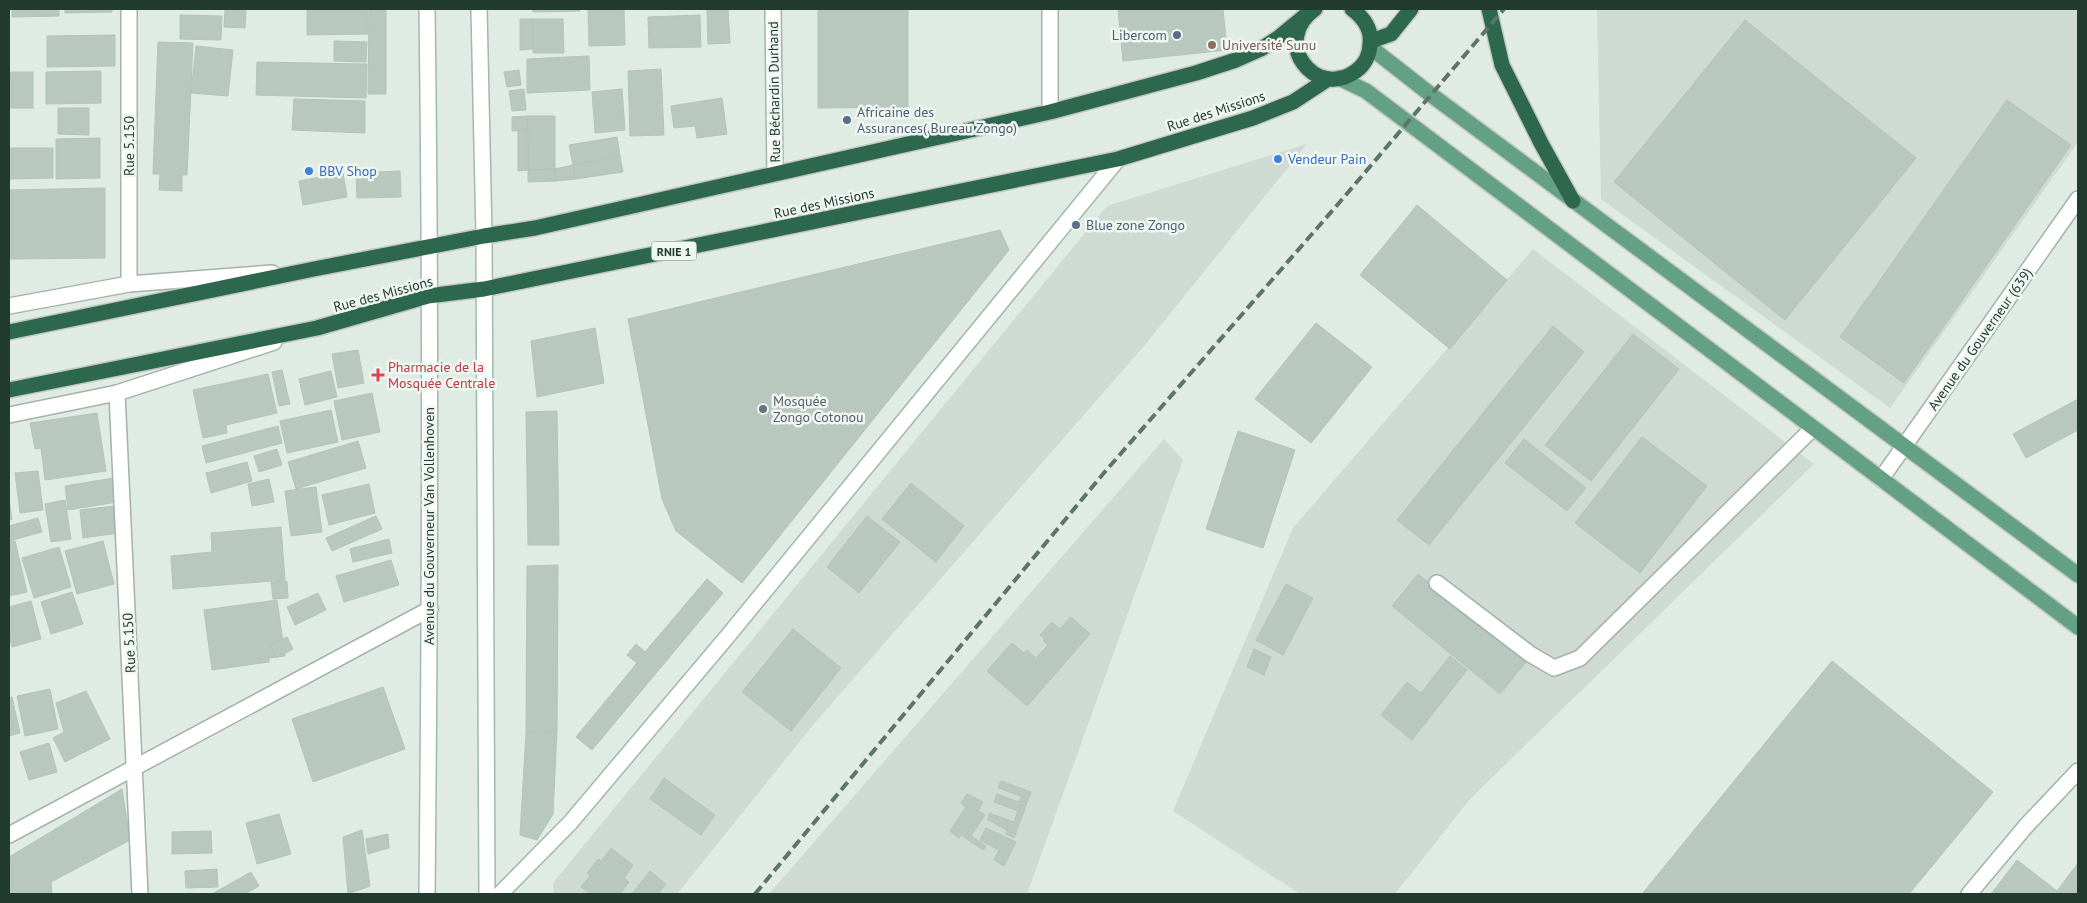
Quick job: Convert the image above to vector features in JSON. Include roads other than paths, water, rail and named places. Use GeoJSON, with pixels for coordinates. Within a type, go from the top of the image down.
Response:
{"type":"FeatureCollection","features":[{"type":"Feature","properties":{"kind":"highway"},"geometry":{"type":"LineString","coordinates":[[1352,9],[1360,14],[1367,24],[1370,44],[1391,34],[1411,9]]}},
{"type":"Feature","properties":{"kind":"highway"},"geometry":{"type":"LineString","coordinates":[[1489,9],[1502,64],[1541,144],[1573,201]]}},
{"type":"Feature","properties":{"kind":"highway"},"geometry":{"type":"LineString","coordinates":[[9,332],[314,269],[535,228],[1050,112],[1196,73],[1236,60],[1278,38],[1311,12]]}},
{"type":"Feature","properties":{"kind":"highway"},"geometry":{"type":"LineString","coordinates":[[1311,12],[1300,24],[1296,36],[1296,48],[1307,68],[1316,75],[1333,79]]}},
{"type":"Feature","properties":{"kind":"highway","name":"RNIE 1"},"geometry":{"type":"LineString","coordinates":[[1333,79],[1350,75],[1360,68],[1367,58],[1370,44]]}},
{"type":"Feature","properties":{"kind":"highway","name":"Rue des Missions"},"geometry":{"type":"LineString","coordinates":[[9,390],[317,328],[428,296],[484,290],[1118,159],[1254,118],[1293,102],[1333,79]]}},
{"type":"Feature","properties":{"kind":"main road"},"geometry":{"type":"LineString","coordinates":[[1370,44],[1430,94],[2078,575]]}},
{"type":"Feature","properties":{"kind":"main road"},"geometry":{"type":"LineString","coordinates":[[1333,79],[1366,92],[2078,627]]}},
{"type":"Feature","properties":{"kind":"street","name":"Rue 5.150"},"geometry":{"type":"LineString","coordinates":[[129,9],[129,284]]}},
{"type":"Feature","properties":{"kind":"street","name":"Avenue du Gouverneur Van Vollenhoven"},"geometry":{"type":"LineString","coordinates":[[427,9],[430,247],[428,296],[430,609],[427,894]]}},
{"type":"Feature","properties":{"kind":"street"},"geometry":{"type":"LineString","coordinates":[[479,9],[484,236],[487,894]]}},
{"type":"Feature","properties":{"kind":"street","name":"Rue Béchardin Durhand"},"geometry":{"type":"LineString","coordinates":[[773,9],[775,174]]}},
{"type":"Feature","properties":{"kind":"street"},"geometry":{"type":"LineString","coordinates":[[1050,9],[1050,112]]}},
{"type":"Feature","properties":{"kind":"street"},"geometry":{"type":"LineString","coordinates":[[500,894],[570,823],[727,637],[1118,159]]}},
{"type":"Feature","properties":{"kind":"street","name":"Avenue du Gouverneur (639)"},"geometry":{"type":"LineString","coordinates":[[1881,479],[2078,199]]}},
{"type":"Feature","properties":{"kind":"street"},"geometry":{"type":"LineString","coordinates":[[9,306],[129,284],[314,269]]}},
{"type":"Feature","properties":{"kind":"street","name":"Rue des Missions"},"geometry":{"type":"LineString","coordinates":[[9,415],[118,393],[317,328]]}},
{"type":"Feature","properties":{"kind":"street","name":"Rue 5.150"},"geometry":{"type":"LineString","coordinates":[[118,393],[140,894]]}},
{"type":"Feature","properties":{"kind":"street"},"geometry":{"type":"LineString","coordinates":[[1437,583],[1530,654],[1554,668],[1580,658],[1813,428]]}},
{"type":"Feature","properties":{"kind":"street"},"geometry":{"type":"LineString","coordinates":[[9,835],[430,609]]}},
{"type":"Feature","properties":{"kind":"street"},"geometry":{"type":"LineString","coordinates":[[1969,894],[2026,826],[2078,771]]}},
{"type":"Feature","properties":{"kind":"railway"},"geometry":{"type":"LineString","coordinates":[[755,894],[1103,474],[1339,203],[1504,9]]}},
{"type":"Feature","properties":{"kind":"place","name":"Libercom"},"geometry":{"type":"Point","coordinates":[1177,35]}},
{"type":"Feature","properties":{"kind":"place","name":"Université Sunu"},"geometry":{"type":"Point","coordinates":[1212,45]}},
{"type":"Feature","properties":{"kind":"place","name":"Africaine des Assurances( Bureau Zongo)"},"geometry":{"type":"Point","coordinates":[847,120]}},
{"type":"Feature","properties":{"kind":"place","name":"Vendeur Pain"},"geometry":{"type":"Point","coordinates":[1278,159]}},
{"type":"Feature","properties":{"kind":"place","name":"BBV Shop"},"geometry":{"type":"Point","coordinates":[309,171]}},
{"type":"Feature","properties":{"kind":"place","name":"Blue zone Zongo"},"geometry":{"type":"Point","coordinates":[1076,225]}},
{"type":"Feature","properties":{"kind":"place","name":"Pharmacie de la Mosquée Centrale"},"geometry":{"type":"Point","coordinates":[378,375]}},
{"type":"Feature","properties":{"kind":"place","name":"Mosquée Zongo Cotonou"},"geometry":{"type":"Point","coordinates":[763,409]}}]}
